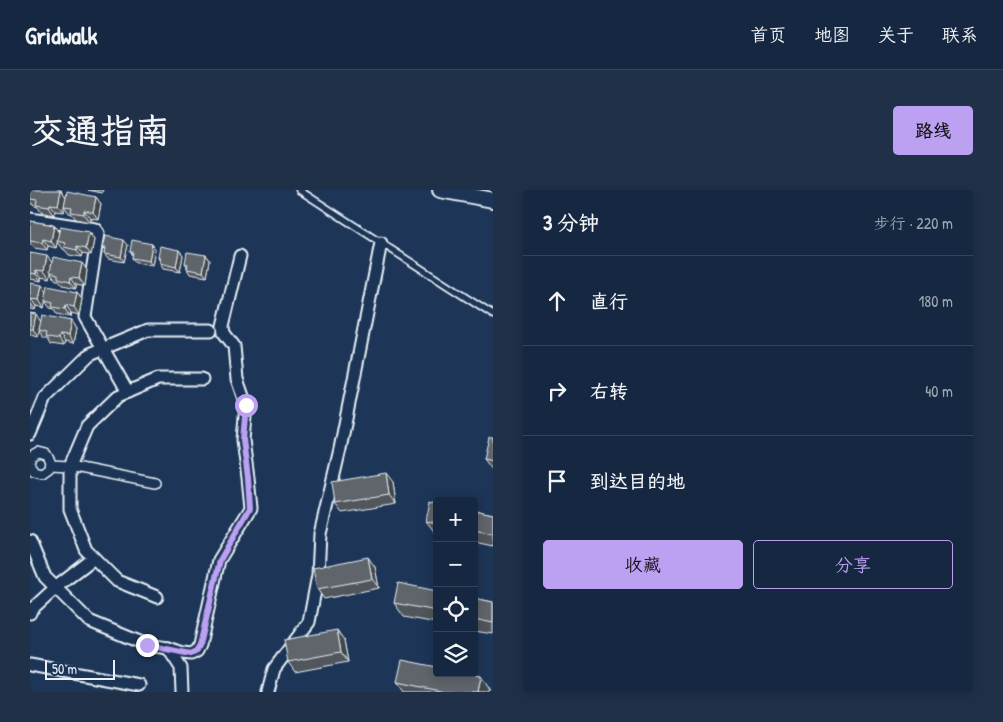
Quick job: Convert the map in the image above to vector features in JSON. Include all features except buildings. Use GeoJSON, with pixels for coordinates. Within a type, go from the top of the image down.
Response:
{"type":"FeatureCollection","features":[{"type":"Feature","properties":{"kind":"street"},"geometry":{"type":"LineString","coordinates":[[440,190],[493,200]]}},
{"type":"Feature","properties":{"kind":"street"},"geometry":{"type":"LineString","coordinates":[[30,219],[95,229],[98,234],[85,317],[128,392]]}},
{"type":"Feature","properties":{"kind":"street"},"geometry":{"type":"LineString","coordinates":[[268,692],[274,669],[309,622],[318,575],[320,534],[340,449],[382,243]]}},
{"type":"Feature","properties":{"kind":"street"},"geometry":{"type":"LineString","coordinates":[[30,541],[45,577],[89,621],[147,645],[191,654],[197,651],[220,560],[250,508],[243,440],[246,405],[237,380],[234,346],[224,333],[223,326],[240,256]]}},
{"type":"Feature","properties":{"kind":"street"},"geometry":{"type":"LineString","coordinates":[[30,434],[45,398],[90,354],[148,330],[211,330]]}},
{"type":"Feature","properties":{"kind":"street"},"geometry":{"type":"LineString","coordinates":[[157,597],[117,580],[86,550],[70,510],[70,466],[87,426],[118,396],[158,379],[202,379]]}},
{"type":"Feature","properties":{"kind":"street"},"geometry":{"type":"LineString","coordinates":[[30,460],[34,454],[42,452],[49,457],[50,465],[42,473],[34,471],[30,465]]}},
{"type":"Feature","properties":{"kind":"street"},"geometry":{"type":"LineString","coordinates":[[50,465],[70,466],[155,483]]}},
{"type":"Feature","properties":{"kind":"street"},"geometry":{"type":"LineString","coordinates":[[30,613],[55,588],[94,558]]}},
{"type":"Feature","properties":{"kind":"street"},"geometry":{"type":"LineString","coordinates":[[168,648],[181,668],[182,692]]}},
{"type":"Feature","properties":{"kind":"street"},"geometry":{"type":"LineString","coordinates":[[30,665],[138,685]]}},
{"type":"Feature","properties":{"kind":"lane"},"geometry":{"type":"LineString","coordinates":[[299,190],[493,315]]}},
{"type":"Feature","properties":{"kind":"route"},"geometry":{"type":"LineString","coordinates":[[147,645],[191,654],[197,651],[200,645],[220,560],[250,508],[243,440],[246,405]]}}]}
